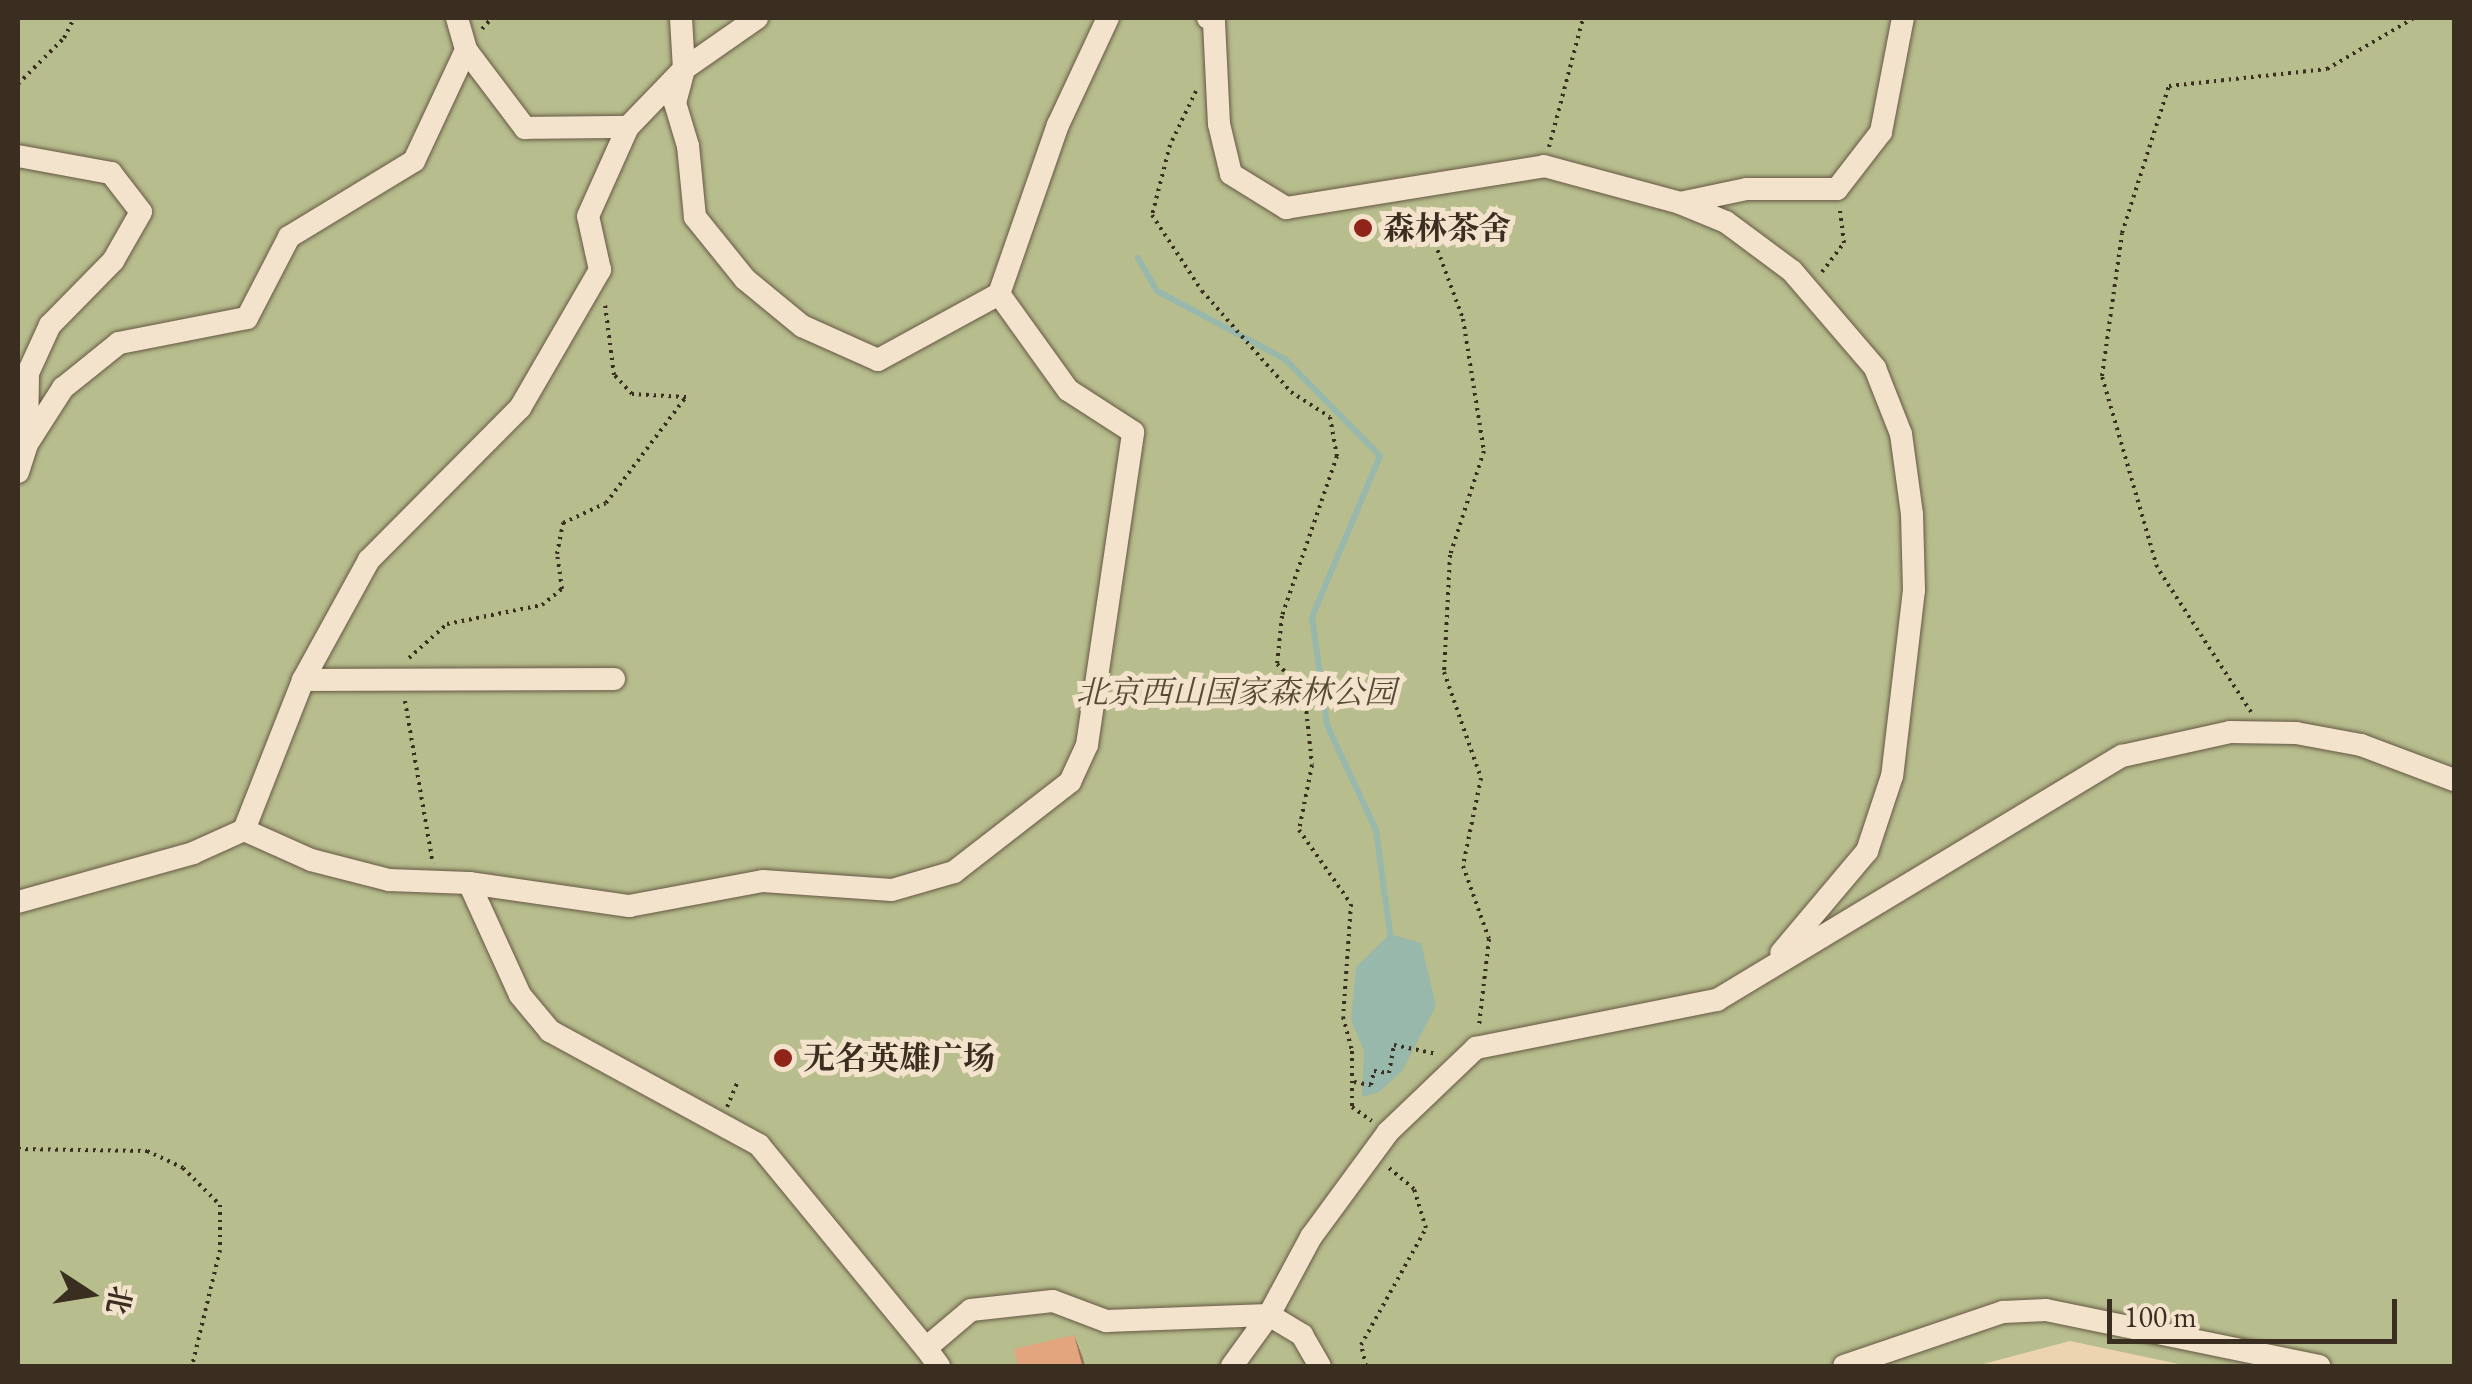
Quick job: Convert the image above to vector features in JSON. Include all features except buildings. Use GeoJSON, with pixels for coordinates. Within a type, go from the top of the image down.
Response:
{"type":"FeatureCollection","features":[{"type":"Feature","properties":{"kind":"street"},"geometry":{"type":"LineString","coordinates":[[457,18],[466,50],[526,128],[628,128]]}},
{"type":"Feature","properties":{"kind":"street"},"geometry":{"type":"LineString","coordinates":[[681,18],[684,69],[675,103],[688,146],[695,216],[746,278],[802,326],[878,360],[999,294],[1058,125],[1108,18]]}},
{"type":"Feature","properties":{"kind":"street"},"geometry":{"type":"LineString","coordinates":[[18,902],[194,853],[244,830],[303,680],[369,560],[520,408],[600,270],[588,216],[628,128],[684,69],[757,18]]}},
{"type":"Feature","properties":{"kind":"street"},"geometry":{"type":"LineString","coordinates":[[1208,18],[1214,22],[1219,124],[1231,174],[1286,208],[1544,166],[1680,203],[1726,222],[1792,271],[1875,368],[1901,434],[1914,590],[1892,776],[1867,852],[1774,962]]}},
{"type":"Feature","properties":{"kind":"street"},"geometry":{"type":"LineString","coordinates":[[1680,203],[1747,189],[1838,190],[1881,132],[1903,18]]}},
{"type":"Feature","properties":{"kind":"street"},"geometry":{"type":"LineString","coordinates":[[18,472],[27,444],[63,388],[119,343],[248,318],[289,237],[414,162],[466,50]]}},
{"type":"Feature","properties":{"kind":"street"},"geometry":{"type":"LineString","coordinates":[[18,156],[111,173],[141,212],[112,261],[50,325],[28,373],[27,444]]}},
{"type":"Feature","properties":{"kind":"street"},"geometry":{"type":"LineString","coordinates":[[244,830],[312,860],[389,880],[469,883],[629,906],[763,881],[892,890],[954,872],[1070,782],[1087,745],[1133,432],[1068,390],[999,294]]}},
{"type":"Feature","properties":{"kind":"street"},"geometry":{"type":"LineString","coordinates":[[303,680],[614,678]]}},
{"type":"Feature","properties":{"kind":"street"},"geometry":{"type":"LineString","coordinates":[[1232,1366],[1270,1315],[1312,1237],[1388,1132],[1476,1048],[1717,1000],[1774,962],[2026,820],[2122,756],[2230,732],[2264,732],[2361,745],[2454,780]]}},
{"type":"Feature","properties":{"kind":"street"},"geometry":{"type":"LineString","coordinates":[[469,883],[520,994],[550,1031],[759,1145],[932,1357],[971,1310],[1053,1300],[1106,1321],[1270,1315],[1302,1334],[1320,1366]]}},
{"type":"Feature","properties":{"kind":"street"},"geometry":{"type":"LineString","coordinates":[[1844,1366],[2003,1312],[2046,1310],[2319,1366]]}},
{"type":"Feature","properties":{"kind":"path"},"geometry":{"type":"LineString","coordinates":[[18,84],[64,38],[74,18]]}},
{"type":"Feature","properties":{"kind":"path"},"geometry":{"type":"LineString","coordinates":[[1544,166],[1583,18]]}},
{"type":"Feature","properties":{"kind":"path"},"geometry":{"type":"LineString","coordinates":[[2264,732],[2157,567],[2102,376],[2122,233],[2169,86],[2327,68],[2414,18]]}},
{"type":"Feature","properties":{"kind":"path"},"geometry":{"type":"LineString","coordinates":[[1200,81],[1170,145],[1152,215],[1202,291],[1244,333],[1291,392],[1330,416],[1337,456],[1292,582],[1277,664],[1304,690],[1312,765],[1298,830],[1351,904],[1343,1017],[1352,1107],[1388,1132]]}},
{"type":"Feature","properties":{"kind":"path"},"geometry":{"type":"LineString","coordinates":[[1415,190],[1463,319],[1484,451],[1450,555],[1444,672],[1482,778],[1462,866],[1489,939],[1476,1048]]}},
{"type":"Feature","properties":{"kind":"path"},"geometry":{"type":"LineString","coordinates":[[1832,315],[1821,273],[1844,244],[1838,190]]}},
{"type":"Feature","properties":{"kind":"path"},"geometry":{"type":"LineString","coordinates":[[436,882],[401,680],[412,650],[447,624],[542,605],[562,589],[557,554],[563,523],[606,503],[686,397],[632,394],[614,375],[600,270]]}},
{"type":"Feature","properties":{"kind":"path"},"geometry":{"type":"LineString","coordinates":[[1352,1082],[1372,1085],[1374,1071],[1389,1073],[1394,1045],[1438,1054]]}},
{"type":"Feature","properties":{"kind":"path"},"geometry":{"type":"LineString","coordinates":[[18,1150],[147,1151],[183,1168],[220,1205],[220,1250],[192,1366]]}},
{"type":"Feature","properties":{"kind":"path"},"geometry":{"type":"LineString","coordinates":[[1366,1366],[1361,1344],[1426,1228],[1414,1189],[1373,1155]]}},
{"type":"Feature","properties":{"kind":"green space","name":"北京西山国家森林公园"},"geometry":{"type":"Polygon","coordinates":[[[18,18],[2454,18],[2454,1366],[2188,1366],[2070,1341],[1976,1366],[18,1366],[18,18]]]}},
{"type":"Feature","properties":{"kind":"shaded area"},"geometry":{"type":"Polygon","coordinates":[[[1390,934],[1421,943],[1436,1006],[1402,1071],[1379,1092],[1362,1097],[1364,1051],[1351,1020],[1356,967],[1390,934]]]}},
{"type":"Feature","properties":{"kind":"waterway"},"geometry":{"type":"LineString","coordinates":[[1138,258],[1157,291],[1285,359],[1380,456],[1312,617],[1327,725],[1376,830],[1390,934]]}},
{"type":"Feature","properties":{"kind":"place","name":"森林茶舍"},"geometry":{"type":"Point","coordinates":[1363,228]}},
{"type":"Feature","properties":{"kind":"place","name":"无名英雄广场"},"geometry":{"type":"Point","coordinates":[783,1058]}}]}
